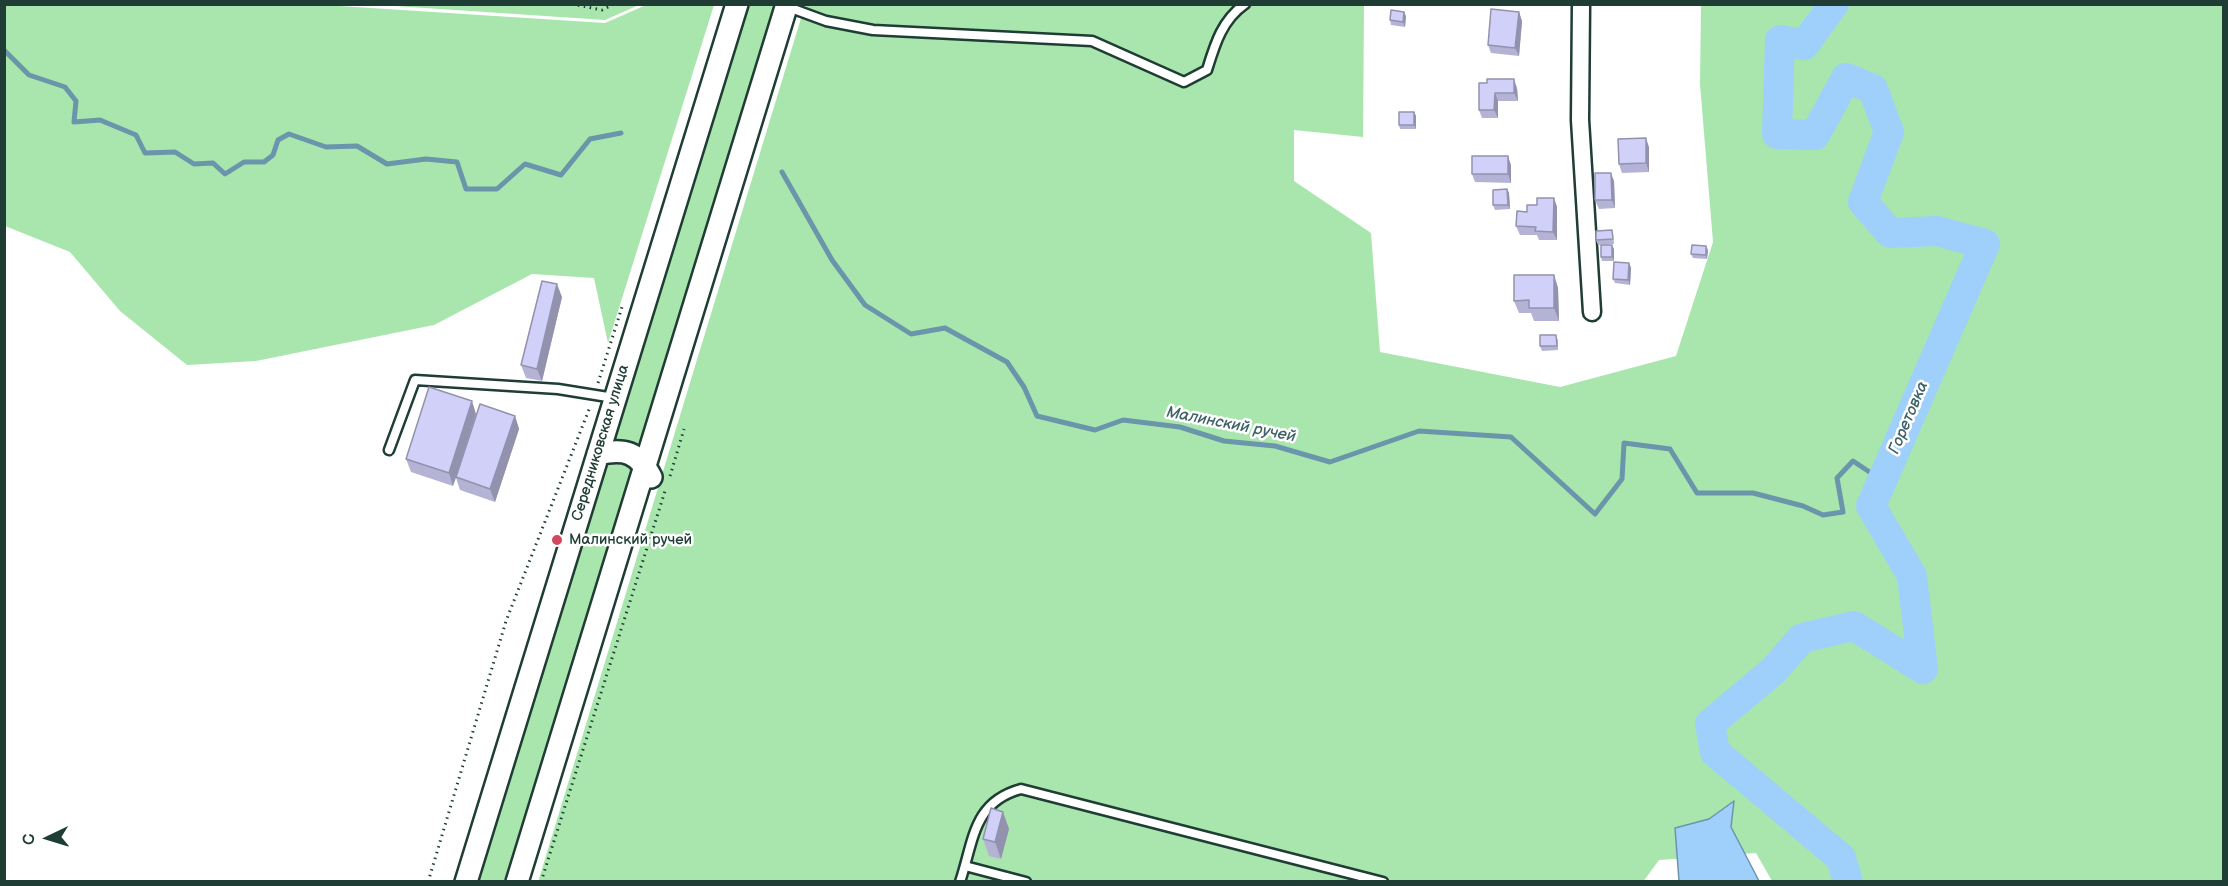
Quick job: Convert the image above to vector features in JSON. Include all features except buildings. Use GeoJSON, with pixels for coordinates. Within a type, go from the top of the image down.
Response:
{"type":"FeatureCollection","features":[{"type":"Feature","properties":{"kind":"street","name":"Середниковская улица"},"geometry":{"type":"LineString","coordinates":[[466,882],[737,4]]}},
{"type":"Feature","properties":{"kind":"street"},"geometry":{"type":"LineString","coordinates":[[1581,4],[1580,120],[1592,312]]}},
{"type":"Feature","properties":{"kind":"street"},"geometry":{"type":"LineString","coordinates":[[517,882],[787,5]]}},
{"type":"Feature","properties":{"kind":"street"},"geometry":{"type":"LineString","coordinates":[[598,454],[621,451],[634,455],[645,466]]}},
{"type":"Feature","properties":{"kind":"lane"},"geometry":{"type":"LineString","coordinates":[[787,5],[826,21],[873,30],[1092,40],[1185,82],[1207,70],[1221,31],[1231,14],[1245,4]]}},
{"type":"Feature","properties":{"kind":"lane"},"geometry":{"type":"LineString","coordinates":[[389,450],[415,380],[558,389],[615,398]]}},
{"type":"Feature","properties":{"kind":"lane"},"geometry":{"type":"LineString","coordinates":[[960,882],[980,819],[992,802],[1006,793],[1022,789],[1383,882]]}},
{"type":"Feature","properties":{"kind":"lane"},"geometry":{"type":"LineString","coordinates":[[965,866],[1026,882]]}},
{"type":"Feature","properties":{"kind":"path"},"geometry":{"type":"LineString","coordinates":[[572,4],[602,10],[614,4]]}},
{"type":"Feature","properties":{"kind":"path"},"geometry":{"type":"LineString","coordinates":[[428,882],[506,621],[590,409]]}},
{"type":"Feature","properties":{"kind":"path"},"geometry":{"type":"LineString","coordinates":[[541,882],[684,429]]}},
{"type":"Feature","properties":{"kind":"green space"},"geometry":{"type":"Polygon","coordinates":[[[5,5],[324,5],[605,23],[646,5],[714,5],[608,343],[594,278],[532,274],[434,325],[256,361],[187,365],[120,311],[70,252],[5,226],[5,5]]]}},
{"type":"Feature","properties":{"kind":"green space"},"geometry":{"type":"Polygon","coordinates":[[[380,5],[639,5],[605,20],[380,5]]]}},
{"type":"Feature","properties":{"kind":"green space"},"geometry":{"type":"Polygon","coordinates":[[[746,5],[778,5],[504,881],[472,882],[746,5]]]}},
{"type":"Feature","properties":{"kind":"green space"},"geometry":{"type":"Polygon","coordinates":[[[805,5],[1364,5],[1363,137],[1294,130],[1294,181],[1371,233],[1380,352],[1560,387],[1676,356],[1713,242],[1700,84],[1701,5],[2223,5],[2223,881],[1772,881],[1756,853],[1659,860],[1643,882],[538,882],[805,5]]]}},
{"type":"Feature","properties":{"kind":"water"},"geometry":{"type":"Polygon","coordinates":[[[1734,801],[1731,827],[1759,881],[1679,881],[1675,828],[1709,819],[1734,801]]]}},
{"type":"Feature","properties":{"kind":"waterway","name":"Горетовка"},"geometry":{"type":"LineString","coordinates":[[1834,4],[1804,45],[1780,40],[1777,134],[1815,135],[1846,78],[1873,89],[1889,132],[1863,202],[1890,233],[1937,231],[1985,244],[1871,506],[1912,576],[1923,669],[1854,626],[1802,638],[1774,670],[1710,724],[1715,752],[1841,858],[1848,882]]}},
{"type":"Feature","properties":{"kind":"waterway","name":"Малинский ручей"},"geometry":{"type":"LineString","coordinates":[[4,50],[29,75],[65,87],[76,101],[74,122],[100,120],[136,135],[145,153],[175,152],[194,164],[213,163],[225,174],[244,162],[264,162],[273,155],[278,140],[289,134],[326,147],[357,146],[387,164],[426,159],[457,162],[466,189],[497,189],[525,164],[561,175],[590,139],[621,133]]}},
{"type":"Feature","properties":{"kind":"waterway","name":"Малинский ручей"},"geometry":{"type":"LineString","coordinates":[[782,172],[832,260],[865,305],[911,334],[945,328],[1007,362],[1024,387],[1037,416],[1095,430],[1123,420],[1180,427],[1224,441],[1275,446],[1330,462],[1419,431],[1511,437],[1595,514],[1622,479],[1624,443],[1670,449],[1697,493],[1753,493],[1803,506],[1823,515],[1843,512],[1837,478],[1853,461],[1874,475],[1884,477]]}},
{"type":"Feature","properties":{"kind":"place","name":"Малинский ручей"},"geometry":{"type":"Point","coordinates":[557,540]}}]}
